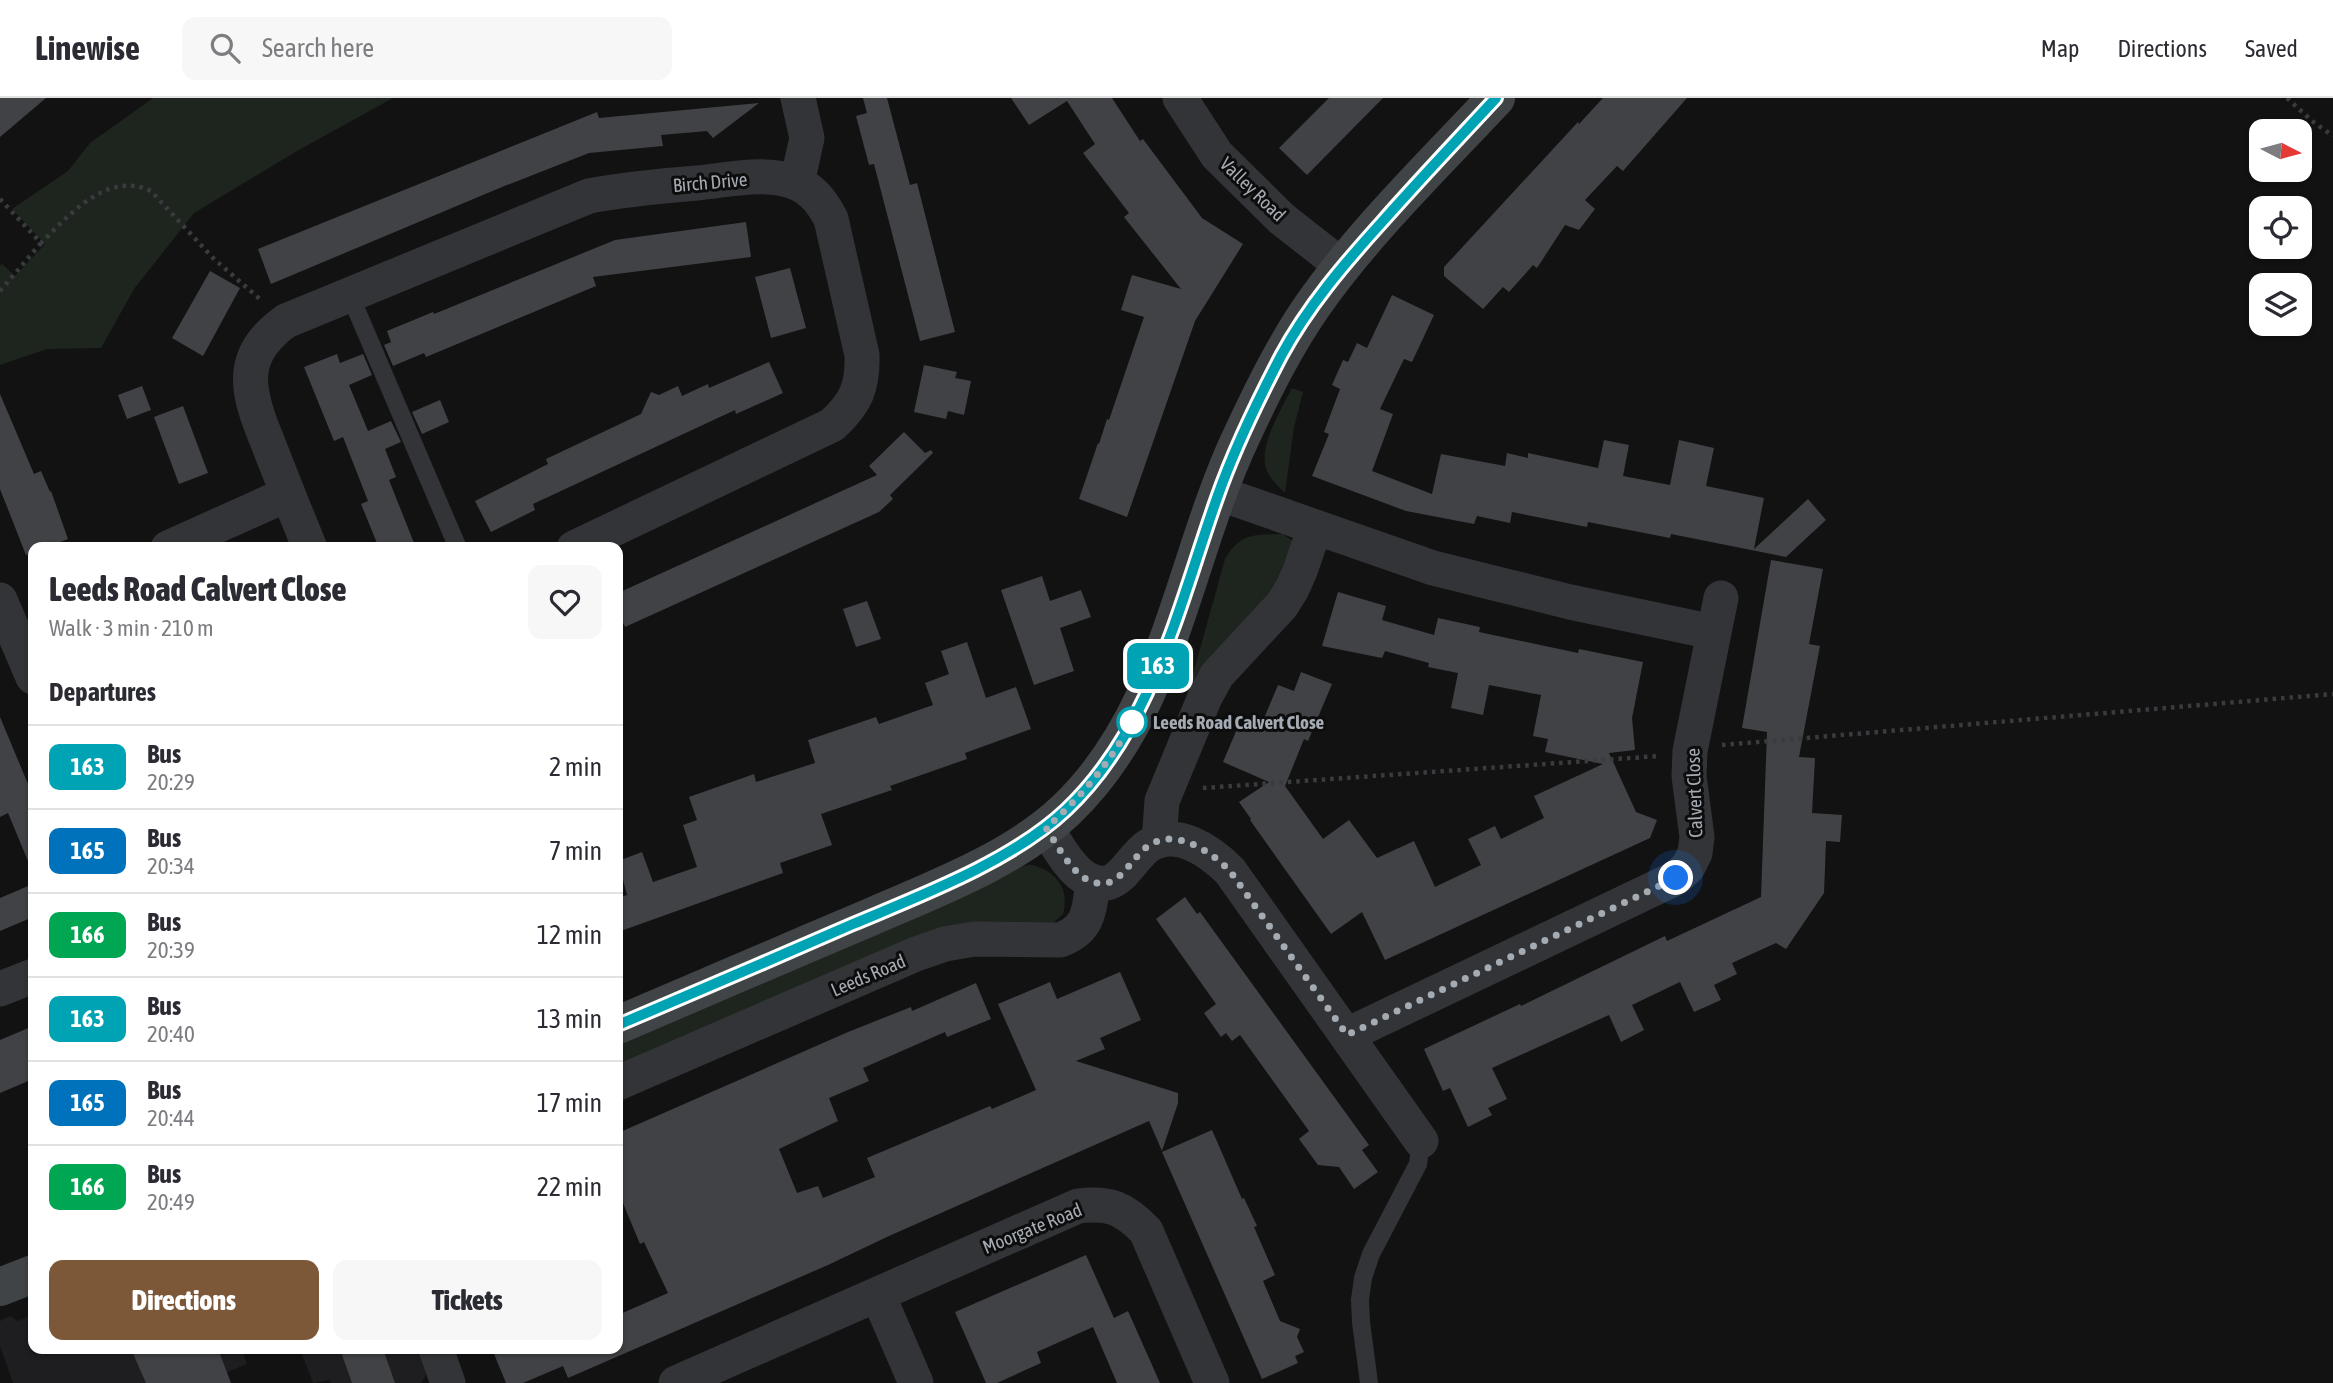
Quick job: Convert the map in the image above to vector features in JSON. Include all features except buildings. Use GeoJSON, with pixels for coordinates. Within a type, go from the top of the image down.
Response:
{"type":"FeatureCollection","features":[{"type":"Feature","properties":{"kind":"main road"},"geometry":{"type":"LineString","coordinates":[[623,1023],[1003,856],[1046,828],[1068,809],[1096,778],[1145,700],[1218,493],[1240,439],[1282,354],[1312,306],[1342,266],[1496,98]]}},
{"type":"Feature","properties":{"kind":"main road"},"geometry":{"type":"LineString","coordinates":[[0,1287],[28,1276]]}},
{"type":"Feature","properties":{"kind":"street"},"geometry":{"type":"LineString","coordinates":[[797,183],[807,138],[798,98]]}},
{"type":"Feature","properties":{"kind":"street","name":"Valley Road"},"geometry":{"type":"LineString","coordinates":[[1180,98],[1217,155],[1282,219],[1342,266]]}},
{"type":"Feature","properties":{"kind":"street","name":"Birch Drive"},"geometry":{"type":"LineString","coordinates":[[308,542],[253,405],[250,386],[251,366],[258,348],[270,333],[286,321],[589,196],[619,190],[763,177],[797,183],[812,192],[831,219],[862,355],[863,375],[847,412],[831,425],[587,542]]}},
{"type":"Feature","properties":{"kind":"street"},"geometry":{"type":"LineString","coordinates":[[1218,493],[1433,568],[1570,602],[1713,632]]}},
{"type":"Feature","properties":{"kind":"street"},"geometry":{"type":"LineString","coordinates":[[181,542],[288,494]]}},
{"type":"Feature","properties":{"kind":"street"},"geometry":{"type":"LineString","coordinates":[[1159,841],[1162,802],[1205,697],[1217,675],[1282,605],[1300,571],[1315,527]]}},
{"type":"Feature","properties":{"kind":"street","name":"Calvert Close"},"geometry":{"type":"LineString","coordinates":[[1347,1035],[1676,878],[1688,867],[1695,853],[1697,837],[1689,776],[1690,751],[1721,598]]}},
{"type":"Feature","properties":{"kind":"street"},"geometry":{"type":"LineString","coordinates":[[10,612],[28,663]]}},
{"type":"Feature","properties":{"kind":"street"},"geometry":{"type":"LineString","coordinates":[[1046,828],[1077,871],[1093,882],[1112,881],[1148,846],[1159,841],[1182,841],[1216,857],[1230,871],[1421,1141]]}},
{"type":"Feature","properties":{"kind":"street","name":"Leeds Road"},"geometry":{"type":"LineString","coordinates":[[623,1081],[916,954],[945,944],[974,939],[1060,940],[1071,936],[1081,928],[1087,917],[1093,882]]}},
{"type":"Feature","properties":{"kind":"street"},"geometry":{"type":"LineString","coordinates":[[0,989],[28,978]]}},
{"type":"Feature","properties":{"kind":"street","name":"Moorgate Road"},"geometry":{"type":"LineString","coordinates":[[676,1383],[1078,1206],[1097,1204],[1116,1208],[1133,1217],[1146,1231],[1212,1383]]}},
{"type":"Feature","properties":{"kind":"street"},"geometry":{"type":"LineString","coordinates":[[878,1295],[916,1383]]}},
{"type":"Feature","properties":{"kind":"street"},"geometry":{"type":"LineString","coordinates":[[438,1354],[448,1383]]}},
{"type":"Feature","properties":{"kind":"lane"},"geometry":{"type":"LineString","coordinates":[[350,295],[454,542]]}},
{"type":"Feature","properties":{"kind":"lane"},"geometry":{"type":"LineString","coordinates":[[1369,1383],[1361,1322],[1363,1278],[1371,1254],[1418,1164],[1421,1141]]}},
{"type":"Feature","properties":{"kind":"path"},"geometry":{"type":"LineString","coordinates":[[2287,98],[2333,136]]}},
{"type":"Feature","properties":{"kind":"path"},"geometry":{"type":"LineString","coordinates":[[0,291],[41,243],[87,200],[104,191],[142,187],[151,191],[214,259],[286,321]]}},
{"type":"Feature","properties":{"kind":"path"},"geometry":{"type":"LineString","coordinates":[[0,199],[41,243]]}},
{"type":"Feature","properties":{"kind":"shaded area"},"geometry":{"type":"Polygon","coordinates":[[[153,98],[393,98],[297,151],[194,213],[134,289],[101,348],[47,349],[0,365],[0,266],[2,264],[15,276],[45,244],[12,209],[68,171],[90,143],[153,98]]]}},
{"type":"Feature","properties":{"kind":"shaded area"},"geometry":{"type":"Polygon","coordinates":[[[1292,388],[1303,392],[1294,427],[1285,493],[1267,471],[1265,451],[1272,429],[1292,388]]]}},
{"type":"Feature","properties":{"kind":"shaded area"},"geometry":{"type":"Polygon","coordinates":[[[1283,534],[1294,542],[1287,575],[1197,687],[1190,685],[1225,559],[1243,539],[1257,535],[1283,534]]]}},
{"type":"Feature","properties":{"kind":"shaded area"},"geometry":{"type":"Polygon","coordinates":[[[1032,865],[1041,868],[1054,877],[1063,889],[1063,914],[1049,927],[623,1065],[623,1040],[1019,866],[1032,865]]]}},
{"type":"Feature","properties":{"kind":"shaded area"},"geometry":{"type":"Polygon","coordinates":[[[10,1316],[18,1321],[28,1317],[28,1354],[244,1354],[247,1364],[200,1383],[13,1383],[0,1346],[0,1321],[10,1316]]]}},
{"type":"Feature","properties":{"kind":"shaded area"},"geometry":{"type":"Polygon","coordinates":[[[302,1354],[423,1354],[428,1371],[421,1383],[331,1383],[329,1380],[313,1383],[302,1354]]]}},
{"type":"Feature","properties":{"kind":"bus line","name":"163"},"geometry":{"type":"LineString","coordinates":[[623,1023],[899,904],[1003,856],[1046,828],[1068,809],[1096,778],[1145,700],[1218,493],[1240,439],[1282,354],[1312,306],[1342,266],[1496,98]]}},
{"type":"Feature","properties":{"kind":"place","name":"Leeds Road Calvert Close"},"geometry":{"type":"Point","coordinates":[1132,722]}},
{"type":"Feature","properties":{"kind":"route"},"geometry":{"type":"LineString","coordinates":[[1132,722],[1096,778],[1068,809],[1046,828],[1077,871],[1093,882],[1112,881],[1127,870],[1148,846],[1159,841],[1182,841],[1216,857],[1230,871],[1347,1035],[1676,878]]}}]}
